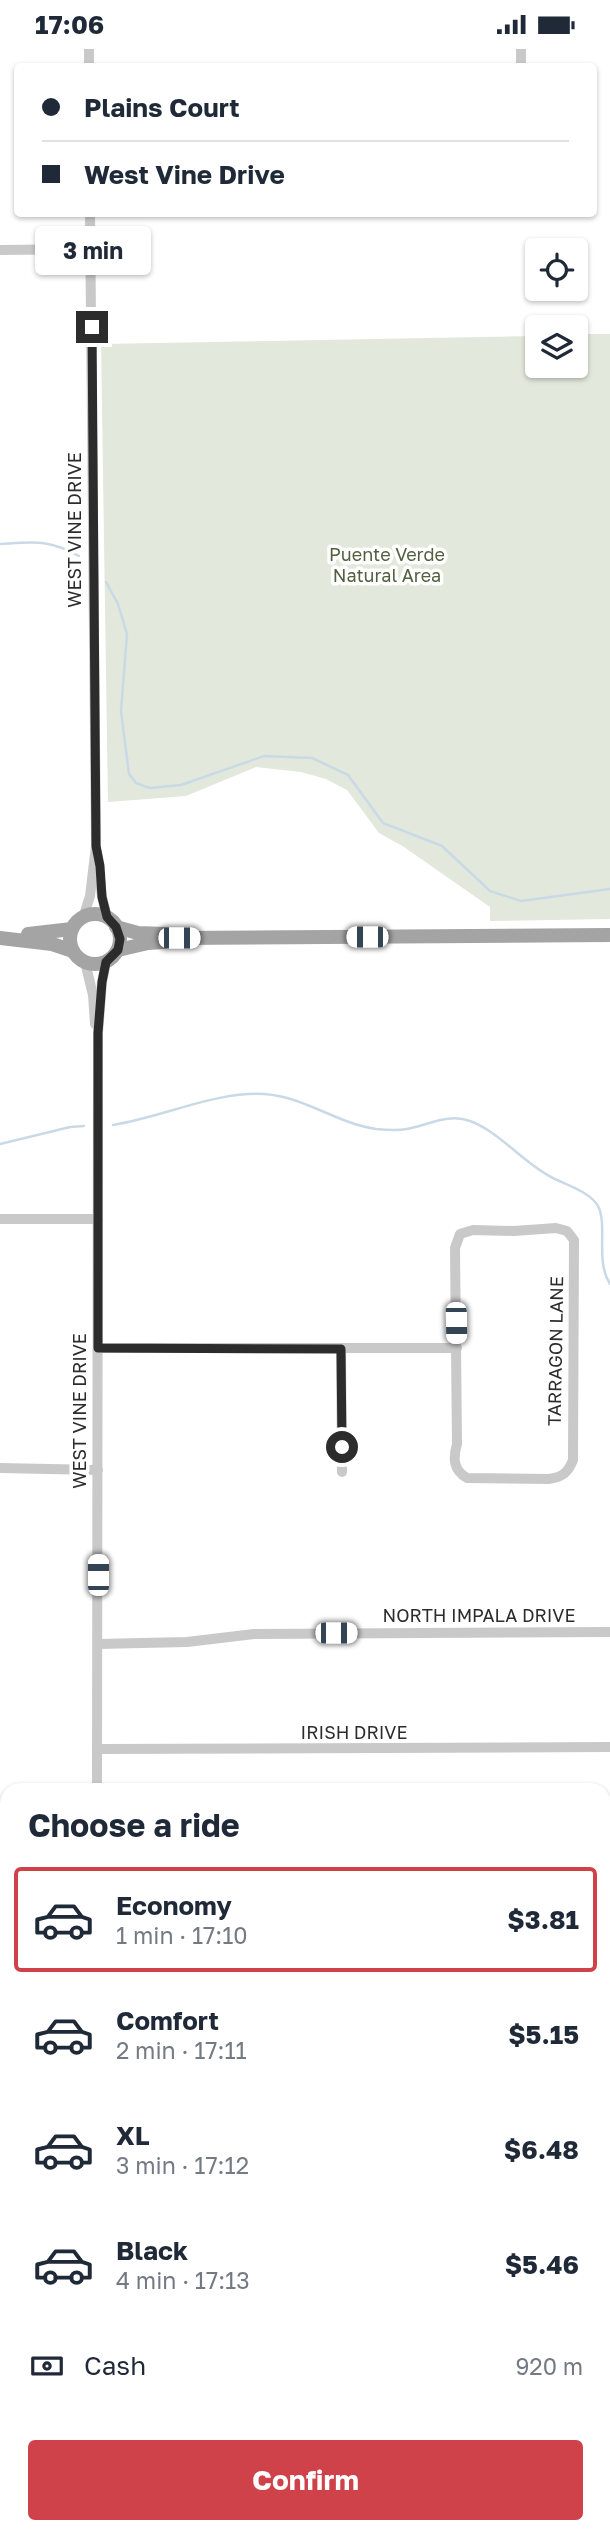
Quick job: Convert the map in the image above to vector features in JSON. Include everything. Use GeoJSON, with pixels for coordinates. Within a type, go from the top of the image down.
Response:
{"type":"FeatureCollection","features":[{"type":"Feature","properties":{"kind":"main road"},"geometry":{"type":"LineString","coordinates":[[3,938],[72,929],[83,918],[94,915],[138,933],[166,934],[179,938]]}},
{"type":"Feature","properties":{"kind":"main road","name":"WEST VINE DRIVE"},"geometry":{"type":"LineString","coordinates":[[112,922],[120,939],[118,950]]}},
{"type":"Feature","properties":{"kind":"main road"},"geometry":{"type":"LineString","coordinates":[[72,929],[73,951]]}},
{"type":"Feature","properties":{"kind":"main road"},"geometry":{"type":"LineString","coordinates":[[3,938],[52,944],[73,951],[85,962],[96,964],[106,962],[118,950],[179,938],[610,935]]}},
{"type":"Feature","properties":{"kind":"street","name":"WEST VINE DRIVE"},"geometry":{"type":"LineString","coordinates":[[83,918],[90,896],[96,846],[90,217]]}},
{"type":"Feature","properties":{"kind":"street"},"geometry":{"type":"LineString","coordinates":[[0,250],[91,249]]}},
{"type":"Feature","properties":{"kind":"street","name":"WEST VINE DRIVE"},"geometry":{"type":"LineString","coordinates":[[96,846],[102,897],[112,922]]}},
{"type":"Feature","properties":{"kind":"street","name":"WEST VINE DRIVE"},"geometry":{"type":"LineString","coordinates":[[85,962],[98,1033]]}},
{"type":"Feature","properties":{"kind":"street","name":"WEST VINE DRIVE"},"geometry":{"type":"LineString","coordinates":[[97,1783],[98,1033],[106,962]]}},
{"type":"Feature","properties":{"kind":"street"},"geometry":{"type":"LineString","coordinates":[[0,1219],[98,1219]]}},
{"type":"Feature","properties":{"kind":"street","name":"TARRAGON LANE"},"geometry":{"type":"LineString","coordinates":[[556,1228],[567,1231],[574,1240],[573,1460],[567,1472],[560,1477],[549,1479],[477,1479],[460,1474],[454,1457],[457,1444],[457,1347],[455,1248],[460,1234],[473,1230],[556,1228]]}},
{"type":"Feature","properties":{"kind":"street"},"geometry":{"type":"LineString","coordinates":[[98,1348],[457,1347]]}},
{"type":"Feature","properties":{"kind":"street"},"geometry":{"type":"LineString","coordinates":[[341,1349],[342,1472]]}},
{"type":"Feature","properties":{"kind":"street"},"geometry":{"type":"LineString","coordinates":[[0,1468],[98,1470]]}},
{"type":"Feature","properties":{"kind":"street","name":"NORTH IMPALA DRIVE"},"geometry":{"type":"LineString","coordinates":[[98,1644],[187,1642],[254,1634],[610,1632]]}},
{"type":"Feature","properties":{"kind":"street","name":"IRISH DRIVE"},"geometry":{"type":"LineString","coordinates":[[97,1749],[610,1747]]}},
{"type":"Feature","properties":{"kind":"green space","name":"Puente Verde Natural Area"},"geometry":{"type":"Polygon","coordinates":[[[588,334],[610,334],[610,919],[490,921],[490,907],[404,847],[379,833],[347,790],[326,779],[301,772],[256,767],[186,796],[108,802],[101,344],[525,336],[525,378],[588,378],[588,334]]]}},
{"type":"Feature","properties":{"kind":"waterway"},"geometry":{"type":"LineString","coordinates":[[0,544],[49,544],[79,556]]}},
{"type":"Feature","properties":{"kind":"waterway"},"geometry":{"type":"LineString","coordinates":[[106,582],[118,604],[127,634],[121,711],[129,774],[136,783],[150,788],[181,785],[264,756],[312,758],[348,775],[383,823],[442,846],[490,891],[521,901],[610,889]]}},
{"type":"Feature","properties":{"kind":"waterway"},"geometry":{"type":"LineString","coordinates":[[113,1125],[214,1099],[248,1094],[266,1094],[298,1101],[344,1120],[376,1129],[403,1130],[454,1118],[470,1121],[492,1133],[542,1172],[584,1193],[594,1201],[601,1214],[603,1265],[610,1284]]}},
{"type":"Feature","properties":{"kind":"waterway"},"geometry":{"type":"LineString","coordinates":[[0,1144],[84,1126]]}},
{"type":"Feature","properties":{"kind":"route"},"geometry":{"type":"LineString","coordinates":[[92,327],[96,846],[100,886],[107,917],[119,932],[120,939],[118,950],[106,962],[98,1033],[98,1348],[341,1349],[342,1447]]}}]}
